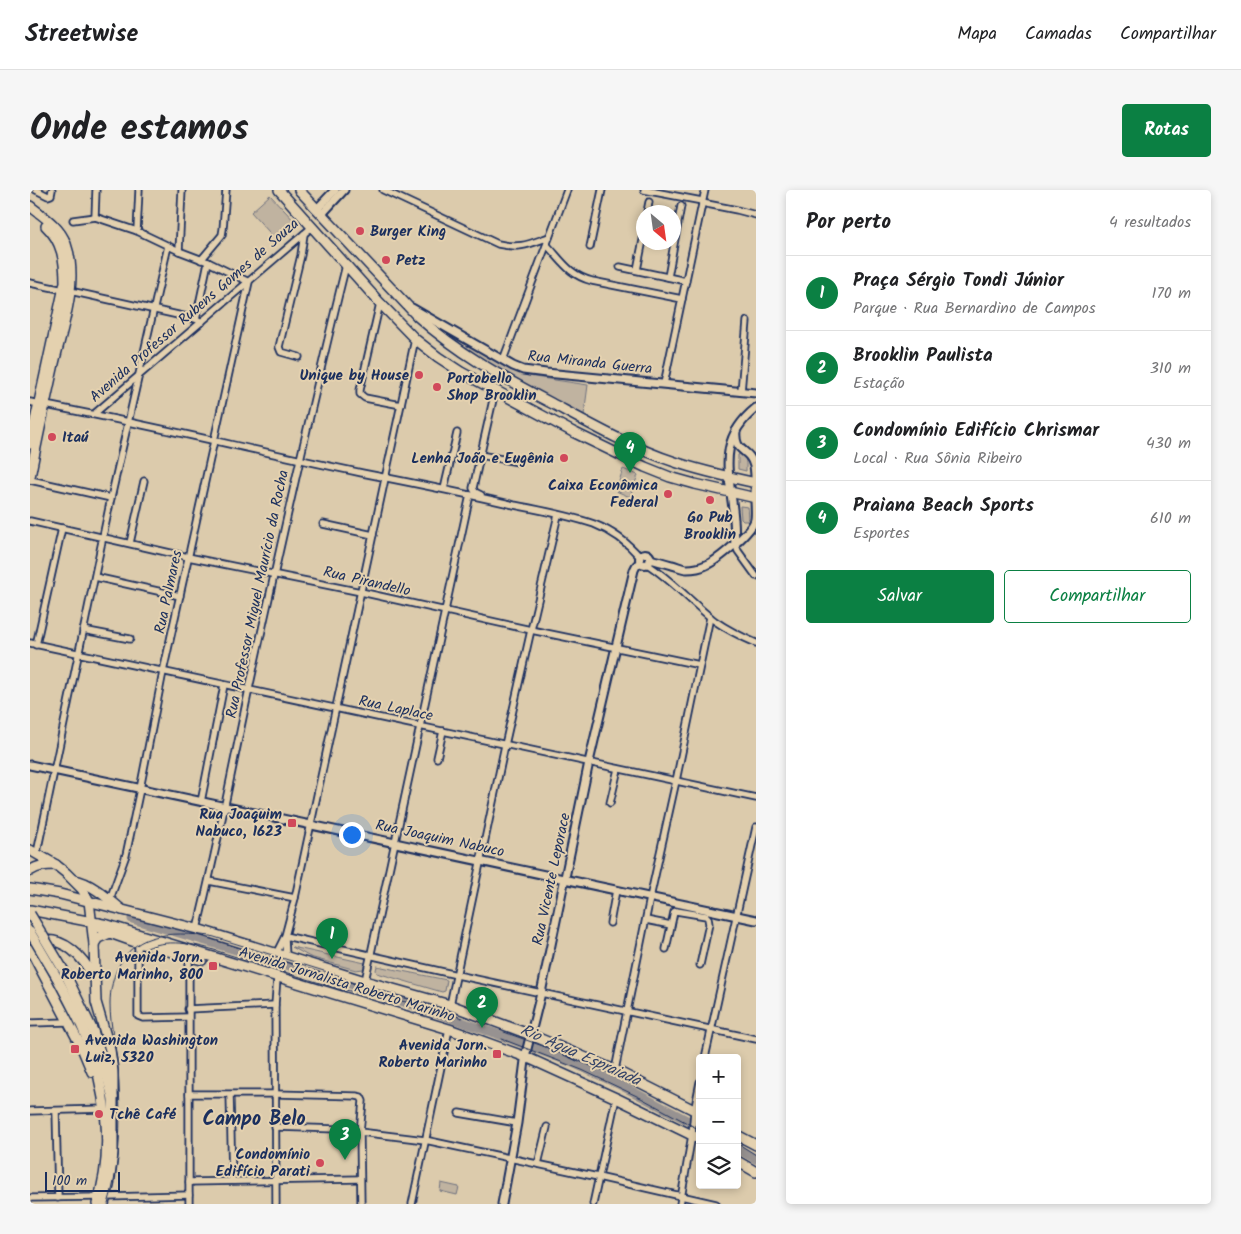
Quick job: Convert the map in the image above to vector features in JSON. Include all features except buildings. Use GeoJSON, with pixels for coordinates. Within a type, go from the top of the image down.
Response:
{"type":"FeatureCollection","features":[{"type":"Feature","properties":{"kind":"main road"},"geometry":{"type":"LineString","coordinates":[[279,190],[415,339],[461,372],[573,432],[645,467],[695,484],[756,498]]}},
{"type":"Feature","properties":{"kind":"main road"},"geometry":{"type":"LineString","coordinates":[[299,190],[428,327],[461,351],[502,377],[630,443],[673,462],[756,483]]}},
{"type":"Feature","properties":{"kind":"main road"},"geometry":{"type":"LineString","coordinates":[[30,206],[49,221],[64,238],[72,274],[38,404],[30,444]]}},
{"type":"Feature","properties":{"kind":"main road"},"geometry":{"type":"LineString","coordinates":[[30,214],[51,231],[59,244],[65,268],[67,290]]}},
{"type":"Feature","properties":{"kind":"main road"},"geometry":{"type":"LineString","coordinates":[[30,479],[38,404]]}},
{"type":"Feature","properties":{"kind":"main road"},"geometry":{"type":"LineString","coordinates":[[34,849],[74,880],[86,894],[95,922],[94,980],[96,1002],[109,1044],[113,1071],[113,1154],[102,1201]]}},
{"type":"Feature","properties":{"kind":"main road"},"geometry":{"type":"LineString","coordinates":[[30,871],[33,868],[56,865]]}},
{"type":"Feature","properties":{"kind":"main road"},"geometry":{"type":"LineString","coordinates":[[74,880],[90,886],[109,903]]}},
{"type":"Feature","properties":{"kind":"main road"},"geometry":{"type":"LineString","coordinates":[[30,889],[89,901],[109,903]]}},
{"type":"Feature","properties":{"kind":"main road","name":"Avenida Jornalista Roberto Marinho"},"geometry":{"type":"LineString","coordinates":[[109,903],[122,910],[197,929],[450,1005],[615,1070],[696,1111]]}},
{"type":"Feature","properties":{"kind":"main road","name":"Avenida Jornalista Roberto Marinho"},"geometry":{"type":"LineString","coordinates":[[30,910],[95,922],[449,1029],[526,1055],[695,1135]]}},
{"type":"Feature","properties":{"kind":"main road"},"geometry":{"type":"LineString","coordinates":[[30,914],[60,973],[93,1031],[113,1098]]}},
{"type":"Feature","properties":{"kind":"main road"},"geometry":{"type":"LineString","coordinates":[[95,922],[100,928],[110,934],[138,943],[236,968],[246,967]]}},
{"type":"Feature","properties":{"kind":"main road"},"geometry":{"type":"LineString","coordinates":[[30,932],[60,973],[92,1052],[101,1088],[107,1134],[102,1201]]}},
{"type":"Feature","properties":{"kind":"main road"},"geometry":{"type":"LineString","coordinates":[[94,944],[98,938],[110,934]]}},
{"type":"Feature","properties":{"kind":"main road"},"geometry":{"type":"LineString","coordinates":[[94,980],[83,960],[66,946],[48,939],[34,944],[32,947],[31,950],[101,1088]]}},
{"type":"Feature","properties":{"kind":"main road"},"geometry":{"type":"LineString","coordinates":[[741,1137],[756,1145]]}},
{"type":"Feature","properties":{"kind":"main road"},"geometry":{"type":"LineString","coordinates":[[741,1163],[756,1172]]}},
{"type":"Feature","properties":{"kind":"street"},"geometry":{"type":"LineString","coordinates":[[36,190],[48,196],[51,195],[52,190]]}},
{"type":"Feature","properties":{"kind":"street"},"geometry":{"type":"LineString","coordinates":[[95,217],[96,190]]}},
{"type":"Feature","properties":{"kind":"street"},"geometry":{"type":"LineString","coordinates":[[138,231],[140,190]]}},
{"type":"Feature","properties":{"kind":"street"},"geometry":{"type":"LineString","coordinates":[[179,251],[182,190]]}},
{"type":"Feature","properties":{"kind":"street"},"geometry":{"type":"LineString","coordinates":[[30,283],[199,321],[204,261],[224,229],[226,190]]}},
{"type":"Feature","properties":{"kind":"street"},"geometry":{"type":"LineString","coordinates":[[319,211],[335,190]]}},
{"type":"Feature","properties":{"kind":"street"},"geometry":{"type":"LineString","coordinates":[[319,211],[344,190]]}},
{"type":"Feature","properties":{"kind":"street"},"geometry":{"type":"LineString","coordinates":[[383,190],[498,244],[524,246],[549,237]]}},
{"type":"Feature","properties":{"kind":"street"},"geometry":{"type":"LineString","coordinates":[[503,360],[567,190]]}},
{"type":"Feature","properties":{"kind":"street"},"geometry":{"type":"LineString","coordinates":[[590,247],[602,190]]}},
{"type":"Feature","properties":{"kind":"street"},"geometry":{"type":"LineString","coordinates":[[644,190],[756,215]]}},
{"type":"Feature","properties":{"kind":"street"},"geometry":{"type":"LineString","coordinates":[[664,384],[705,190]]}},
{"type":"Feature","properties":{"kind":"street"},"geometry":{"type":"LineString","coordinates":[[73,220],[95,217],[138,231],[249,282]]}},
{"type":"Feature","properties":{"kind":"street","name":"Avenida Professor Rubens Gomes de Souza"},"geometry":{"type":"LineString","coordinates":[[94,414],[199,321],[249,282],[312,227]]}},
{"type":"Feature","properties":{"kind":"street"},"geometry":{"type":"LineString","coordinates":[[299,357],[282,352],[279,347],[301,255],[304,234]]}},
{"type":"Feature","properties":{"kind":"street"},"geometry":{"type":"LineString","coordinates":[[547,245],[567,269],[580,277],[682,299]]}},
{"type":"Feature","properties":{"kind":"street"},"geometry":{"type":"LineString","coordinates":[[34,849],[55,770],[111,498],[168,246]]}},
{"type":"Feature","properties":{"kind":"street"},"geometry":{"type":"LineString","coordinates":[[637,270],[641,250]]}},
{"type":"Feature","properties":{"kind":"street"},"geometry":{"type":"LineString","coordinates":[[668,277],[673,250]]}},
{"type":"Feature","properties":{"kind":"street","name":"Rua Professor Miguel Maurício da Rocha"},"geometry":{"type":"LineString","coordinates":[[197,929],[209,881],[299,460],[346,265]]}},
{"type":"Feature","properties":{"kind":"street"},"geometry":{"type":"LineString","coordinates":[[620,267],[686,281]]}},
{"type":"Feature","properties":{"kind":"street","name":"Rua Palmares"},"geometry":{"type":"LineString","coordinates":[[109,903],[126,856],[163,672],[249,282]]}},
{"type":"Feature","properties":{"kind":"street"},"geometry":{"type":"LineString","coordinates":[[380,302],[360,390],[365,398],[401,405]]}},
{"type":"Feature","properties":{"kind":"street","name":"Rua Miranda Guerra"},"geometry":{"type":"LineString","coordinates":[[407,305],[522,370],[756,393]]}},
{"type":"Feature","properties":{"kind":"street"},"geometry":{"type":"LineString","coordinates":[[740,392],[748,321]]}},
{"type":"Feature","properties":{"kind":"street"},"geometry":{"type":"LineString","coordinates":[[276,954],[285,936],[295,898],[415,339]]}},
{"type":"Feature","properties":{"kind":"street"},"geometry":{"type":"LineString","coordinates":[[485,498],[475,492],[473,488],[495,391]]}},
{"type":"Feature","properties":{"kind":"street"},"geometry":{"type":"LineString","coordinates":[[38,404],[94,414],[299,460],[470,494],[594,524],[631,546],[644,561],[710,617],[740,636],[756,643]]}},
{"type":"Feature","properties":{"kind":"street"},"geometry":{"type":"LineString","coordinates":[[754,412],[736,431],[731,439],[728,453],[735,543],[738,551],[756,576]]}},
{"type":"Feature","properties":{"kind":"street"},"geometry":{"type":"LineString","coordinates":[[736,431],[736,441],[740,450]]}},
{"type":"Feature","properties":{"kind":"street"},"geometry":{"type":"LineString","coordinates":[[444,489],[457,433]]}},
{"type":"Feature","properties":{"kind":"street"},"geometry":{"type":"LineString","coordinates":[[644,561],[662,562],[685,569],[700,567],[716,560],[752,526],[756,516],[756,483],[752,459],[740,450],[733,450],[728,453]]}},
{"type":"Feature","properties":{"kind":"street"},"geometry":{"type":"LineString","coordinates":[[480,455],[518,462]]}},
{"type":"Feature","properties":{"kind":"street"},"geometry":{"type":"LineString","coordinates":[[30,479],[111,498]]}},
{"type":"Feature","properties":{"kind":"street"},"geometry":{"type":"LineString","coordinates":[[130,543],[144,481]]}},
{"type":"Feature","properties":{"kind":"street"},"geometry":{"type":"LineString","coordinates":[[365,981],[470,494]]}},
{"type":"Feature","properties":{"kind":"street"},"geometry":{"type":"LineString","coordinates":[[450,1005],[480,861],[558,514]]}},
{"type":"Feature","properties":{"kind":"street","name":"Rua Pirandello"},"geometry":{"type":"LineString","coordinates":[[30,521],[188,557],[700,665]]}},
{"type":"Feature","properties":{"kind":"street"},"geometry":{"type":"LineString","coordinates":[[734,521],[742,526],[752,526]]}},
{"type":"Feature","properties":{"kind":"street"},"geometry":{"type":"LineString","coordinates":[[323,524],[373,535]]}},
{"type":"Feature","properties":{"kind":"street"},"geometry":{"type":"LineString","coordinates":[[33,644],[62,528]]}},
{"type":"Feature","properties":{"kind":"street"},"geometry":{"type":"LineString","coordinates":[[724,553],[734,532]]}},
{"type":"Feature","properties":{"kind":"street","name":"Rua Vicente Leporace"},"geometry":{"type":"LineString","coordinates":[[502,1204],[517,1123],[526,1055],[541,993],[589,762],[634,570],[636,566],[644,561]]}},
{"type":"Feature","properties":{"kind":"street"},"geometry":{"type":"LineString","coordinates":[[658,571],[657,566],[662,562]]}},
{"type":"Feature","properties":{"kind":"street"},"geometry":{"type":"LineString","coordinates":[[94,577],[180,596]]}},
{"type":"Feature","properties":{"kind":"street"},"geometry":{"type":"LineString","coordinates":[[615,1070],[710,617]]}},
{"type":"Feature","properties":{"kind":"street"},"geometry":{"type":"LineString","coordinates":[[83,630],[130,639]]}},
{"type":"Feature","properties":{"kind":"street","name":"Rua Laplace"},"geometry":{"type":"LineString","coordinates":[[33,644],[756,798]]}},
{"type":"Feature","properties":{"kind":"street"},"geometry":{"type":"LineString","coordinates":[[201,802],[224,685]]}},
{"type":"Feature","properties":{"kind":"street"},"geometry":{"type":"LineString","coordinates":[[437,758],[443,731]]}},
{"type":"Feature","properties":{"kind":"street","name":"Rua Joaquim Nabuco"},"geometry":{"type":"LineString","coordinates":[[30,765],[756,920]]}},
{"type":"Feature","properties":{"kind":"street"},"geometry":{"type":"LineString","coordinates":[[610,803],[618,769]]}},
{"type":"Feature","properties":{"kind":"street"},"geometry":{"type":"LineString","coordinates":[[706,1054],[756,826]]}},
{"type":"Feature","properties":{"kind":"street"},"geometry":{"type":"LineString","coordinates":[[209,881],[295,898]]}},
{"type":"Feature","properties":{"kind":"street"},"geometry":{"type":"LineString","coordinates":[[610,923],[616,890]]}},
{"type":"Feature","properties":{"kind":"street"},"geometry":{"type":"LineString","coordinates":[[666,949],[673,914],[676,911],[706,916],[709,924],[700,965]]}},
{"type":"Feature","properties":{"kind":"street"},"geometry":{"type":"LineString","coordinates":[[646,920],[671,925]]}},
{"type":"Feature","properties":{"kind":"street"},"geometry":{"type":"LineString","coordinates":[[285,936],[756,1039]]}},
{"type":"Feature","properties":{"kind":"street"},"geometry":{"type":"LineString","coordinates":[[285,936],[286,957]]}},
{"type":"Feature","properties":{"kind":"street"},"geometry":{"type":"LineString","coordinates":[[138,943],[138,1016],[143,1018],[188,1017]]}},
{"type":"Feature","properties":{"kind":"street"},"geometry":{"type":"LineString","coordinates":[[189,957],[189,1204]]}},
{"type":"Feature","properties":{"kind":"street"},"geometry":{"type":"LineString","coordinates":[[276,1204],[274,1094],[277,978]]}},
{"type":"Feature","properties":{"kind":"street"},"geometry":{"type":"LineString","coordinates":[[188,1009],[275,1005]]}},
{"type":"Feature","properties":{"kind":"street"},"geometry":{"type":"LineString","coordinates":[[30,1023],[68,1022]]}},
{"type":"Feature","properties":{"kind":"street"},"geometry":{"type":"LineString","coordinates":[[412,1204],[449,1029]]}},
{"type":"Feature","properties":{"kind":"street"},"geometry":{"type":"LineString","coordinates":[[188,1094],[361,1097],[363,1101],[360,1132],[361,1204]]}},
{"type":"Feature","properties":{"kind":"street"},"geometry":{"type":"LineString","coordinates":[[230,1094],[232,1180]]}},
{"type":"Feature","properties":{"kind":"street"},"geometry":{"type":"LineString","coordinates":[[593,1204],[616,1098]]}},
{"type":"Feature","properties":{"kind":"street"},"geometry":{"type":"LineString","coordinates":[[30,1111],[104,1109]]}},
{"type":"Feature","properties":{"kind":"street"},"geometry":{"type":"LineString","coordinates":[[56,1111],[58,1198]]}},
{"type":"Feature","properties":{"kind":"street"},"geometry":{"type":"LineString","coordinates":[[680,1204],[695,1135],[696,1111]]}},
{"type":"Feature","properties":{"kind":"street"},"geometry":{"type":"LineString","coordinates":[[459,1114],[517,1123]]}},
{"type":"Feature","properties":{"kind":"street"},"geometry":{"type":"LineString","coordinates":[[275,1127],[337,1129]]}},
{"type":"Feature","properties":{"kind":"street"},"geometry":{"type":"LineString","coordinates":[[538,1164],[547,1127]]}},
{"type":"Feature","properties":{"kind":"street"},"geometry":{"type":"LineString","coordinates":[[360,1132],[425,1140],[716,1204]]}},
{"type":"Feature","properties":{"kind":"street"},"geometry":{"type":"LineString","coordinates":[[189,1182],[360,1179]]}},
{"type":"Feature","properties":{"kind":"street"},"geometry":{"type":"LineString","coordinates":[[30,1198],[102,1201],[189,1195]]}},
{"type":"Feature","properties":{"kind":"shaded area"},"geometry":{"type":"Polygon","coordinates":[[[270,195],[297,224],[278,242],[251,212],[270,195]]]}},
{"type":"Feature","properties":{"kind":"shaded area"},"geometry":{"type":"Polygon","coordinates":[[[469,343],[513,370],[528,376],[588,385],[584,415],[524,384],[466,349],[469,343]]]}},
{"type":"Feature","properties":{"kind":"shaded area"},"geometry":{"type":"Polygon","coordinates":[[[741,453],[745,459],[746,471],[738,469],[738,455],[741,453]]]}},
{"type":"Feature","properties":{"kind":"shaded area"},"geometry":{"type":"Polygon","coordinates":[[[623,469],[638,475],[630,497],[616,491],[623,469]]]}},
{"type":"Feature","properties":{"kind":"shaded area"},"geometry":{"type":"Polygon","coordinates":[[[740,506],[748,507],[749,518],[747,521],[741,519],[740,506]]]}},
{"type":"Feature","properties":{"kind":"shaded area"},"geometry":{"type":"Polygon","coordinates":[[[292,947],[365,963],[363,969],[356,970],[310,957],[292,947]]]}},
{"type":"Feature","properties":{"kind":"shaded area"},"geometry":{"type":"Polygon","coordinates":[[[377,966],[447,980],[445,991],[442,992],[377,973],[377,966]]]}},
{"type":"Feature","properties":{"kind":"shaded area"},"geometry":{"type":"Polygon","coordinates":[[[441,1183],[459,1187],[457,1195],[440,1191],[441,1183]]]}},
{"type":"Feature","properties":{"kind":"waterway","name":"Rio Água Espraiada"},"geometry":{"type":"LineString","coordinates":[[132,919],[363,988],[500,1035],[573,1063],[696,1125]]}},
{"type":"Feature","properties":{"kind":"waterway","name":"Rio Água Espraiada"},"geometry":{"type":"LineString","coordinates":[[741,1150],[756,1159]]}},
{"type":"Feature","properties":{"kind":"railway"},"geometry":{"type":"LineString","coordinates":[[108,1204],[116,1171],[120,1119],[118,1068],[110,1004],[112,984],[125,956],[141,942],[173,934],[211,936],[340,976],[367,991],[392,999],[430,1007],[462,1018]]}},
{"type":"Feature","properties":{"kind":"railway"},"geometry":{"type":"LineString","coordinates":[[133,957],[151,946],[170,943],[191,944],[339,989],[367,994]]}},
{"type":"Feature","properties":{"kind":"railway"},"geometry":{"type":"LineString","coordinates":[[504,1032],[551,1049],[579,1062]]}},
{"type":"Feature","properties":{"kind":"railway"},"geometry":{"type":"LineString","coordinates":[[502,1039],[582,1070],[641,1098],[696,1128]]}},
{"type":"Feature","properties":{"kind":"railway"},"geometry":{"type":"LineString","coordinates":[[739,1144],[756,1155]]}},
{"type":"Feature","properties":{"kind":"place","name":"Burger King"},"geometry":{"type":"Point","coordinates":[360,231]}},
{"type":"Feature","properties":{"kind":"place","name":"Petz"},"geometry":{"type":"Point","coordinates":[386,260]}},
{"type":"Feature","properties":{"kind":"place","name":"Unique by House"},"geometry":{"type":"Point","coordinates":[419,375]}},
{"type":"Feature","properties":{"kind":"place","name":"Portobello Shop Brooklin"},"geometry":{"type":"Point","coordinates":[437,387]}},
{"type":"Feature","properties":{"kind":"place","name":"Itaú"},"geometry":{"type":"Point","coordinates":[52,437]}},
{"type":"Feature","properties":{"kind":"place","name":"Lenha João e Eugênia"},"geometry":{"type":"Point","coordinates":[564,458]}},
{"type":"Feature","properties":{"kind":"place","name":"Praiana Beach Sports"},"geometry":{"type":"Point","coordinates":[630,473]}},
{"type":"Feature","properties":{"kind":"place","name":"Caixa Econômica Federal"},"geometry":{"type":"Point","coordinates":[668,494]}},
{"type":"Feature","properties":{"kind":"place","name":"Go Pub Brooklin"},"geometry":{"type":"Point","coordinates":[710,500]}},
{"type":"Feature","properties":{"kind":"place","name":"Rua Joaquim Nabuco, 1623"},"geometry":{"type":"Point","coordinates":[292,823]}},
{"type":"Feature","properties":{"kind":"place","name":"Praça Sérgio Tondi Júnior"},"geometry":{"type":"Point","coordinates":[332,959]}},
{"type":"Feature","properties":{"kind":"place","name":"Avenida Jorn. Roberto Marinho, 800"},"geometry":{"type":"Point","coordinates":[213,966]}},
{"type":"Feature","properties":{"kind":"place","name":"Brooklin Paulista"},"geometry":{"type":"Point","coordinates":[482,1028]}},
{"type":"Feature","properties":{"kind":"place","name":"Avenida Washington Luiz, 5320"},"geometry":{"type":"Point","coordinates":[75,1049]}},
{"type":"Feature","properties":{"kind":"place","name":"Avenida Jorn. Roberto Marinho"},"geometry":{"type":"Point","coordinates":[497,1054]}},
{"type":"Feature","properties":{"kind":"place","name":"Tchê Café"},"geometry":{"type":"Point","coordinates":[99,1114]}},
{"type":"Feature","properties":{"kind":"place","name":"Condomínio Edifício Chrismar"},"geometry":{"type":"Point","coordinates":[345,1160]}},
{"type":"Feature","properties":{"kind":"place","name":"Condomínio Edifício Parati"},"geometry":{"type":"Point","coordinates":[320,1163]}},
{"type":"Feature","properties":{"kind":"district","name":"Campo Belo"},"geometry":{"type":"Point","coordinates":[254,1118]}}]}
